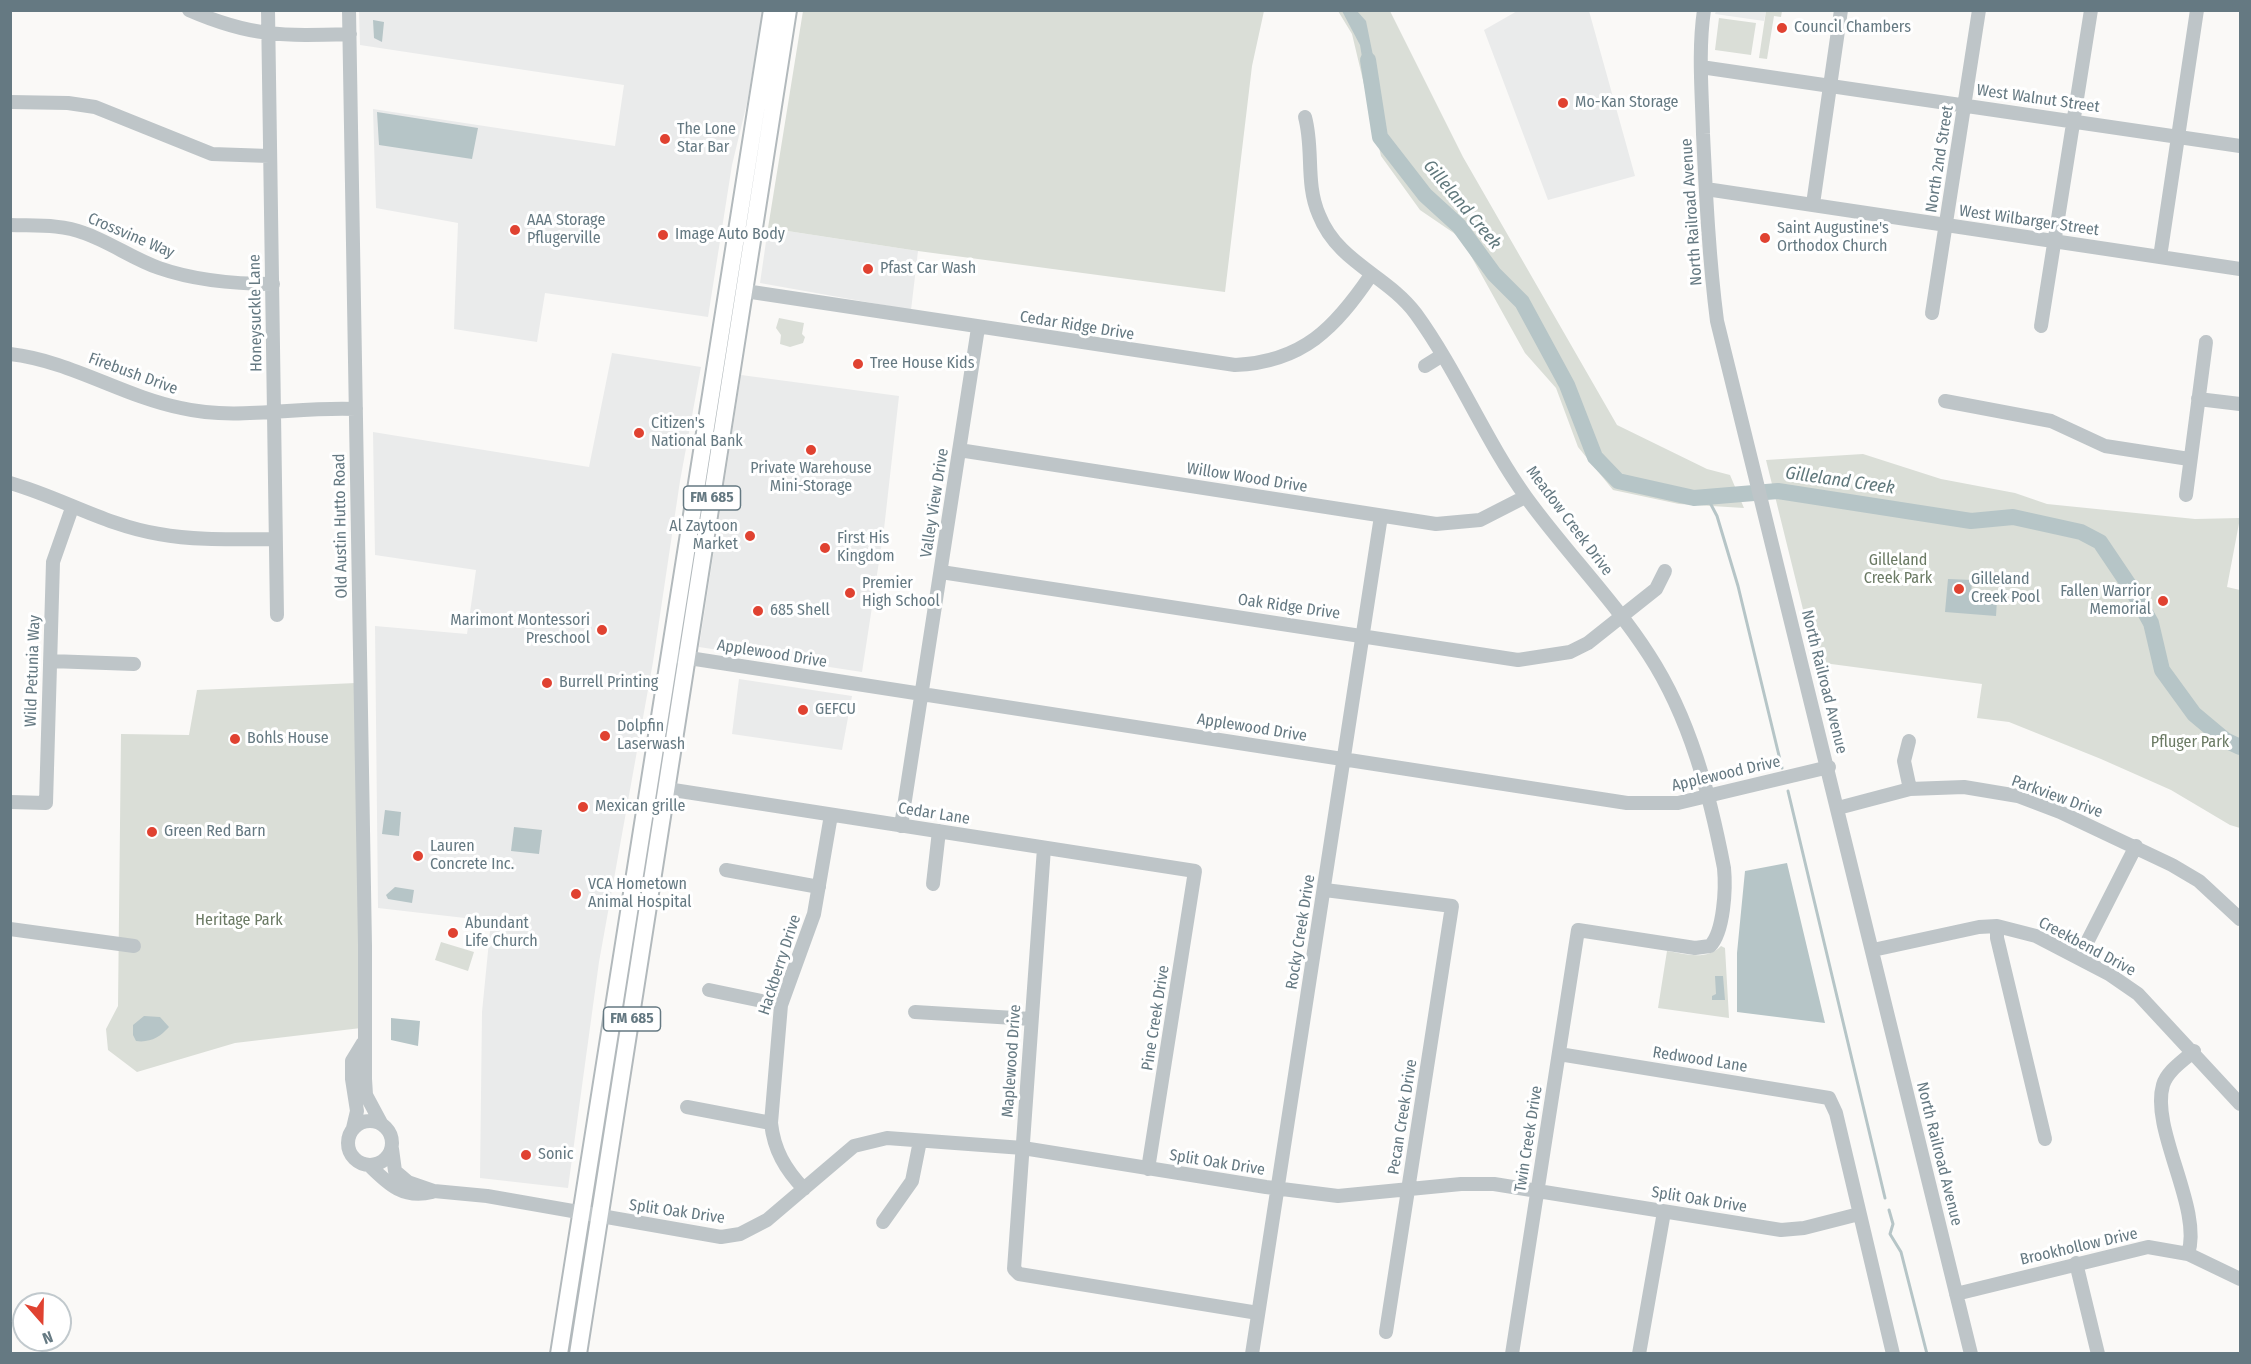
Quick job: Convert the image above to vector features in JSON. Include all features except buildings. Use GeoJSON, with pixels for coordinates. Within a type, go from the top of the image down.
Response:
{"type":"FeatureCollection","features":[{"type":"Feature","properties":{"kind":"main road","name":"FM 685"},"geometry":{"type":"LineString","coordinates":[[579,1353],[745,291],[772,10]]}},
{"type":"Feature","properties":{"kind":"main road","name":"FM 685"},"geometry":{"type":"LineString","coordinates":[[559,1353],[669,655],[754,179],[788,10]]}},
{"type":"Feature","properties":{"kind":"street"},"geometry":{"type":"LineString","coordinates":[[189,10],[220,24],[268,34],[350,34]]}},
{"type":"Feature","properties":{"kind":"street","name":"Honeysuckle Lane"},"geometry":{"type":"LineString","coordinates":[[268,10],[273,284],[274,539],[278,615]]}},
{"type":"Feature","properties":{"kind":"street","name":"Old Austin Hutto Road"},"geometry":{"type":"LineString","coordinates":[[349,10],[366,1095],[381,1123],[391,1134],[395,1171],[408,1182],[434,1191],[487,1196],[580,1214]]}},
{"type":"Feature","properties":{"kind":"street","name":"North Railroad Avenue"},"geometry":{"type":"LineString","coordinates":[[1704,10],[1701,67],[1706,189],[1717,321],[1829,767],[1971,1353]]}},
{"type":"Feature","properties":{"kind":"street"},"geometry":{"type":"LineString","coordinates":[[1813,204],[1841,10]]}},
{"type":"Feature","properties":{"kind":"street","name":"North 2nd Street"},"geometry":{"type":"LineString","coordinates":[[1932,313],[1966,106],[1979,10]]}},
{"type":"Feature","properties":{"kind":"street"},"geometry":{"type":"LineString","coordinates":[[2041,326],[2091,10]]}},
{"type":"Feature","properties":{"kind":"street"},"geometry":{"type":"LineString","coordinates":[[2160,257],[2197,10]]}},
{"type":"Feature","properties":{"kind":"street","name":"West Walnut Street"},"geometry":{"type":"LineString","coordinates":[[1701,67],[2241,146]]}},
{"type":"Feature","properties":{"kind":"street"},"geometry":{"type":"LineString","coordinates":[[10,102],[68,102],[95,107],[212,154],[269,156]]}},
{"type":"Feature","properties":{"kind":"street","name":"Meadow Creek Drive"},"geometry":{"type":"LineString","coordinates":[[1305,117],[1310,135],[1310,187],[1319,217],[1338,248],[1402,299],[1416,315],[1525,497],[1622,617],[1650,656],[1671,695],[1695,752],[1725,877],[1719,934],[1710,946],[1695,948],[1578,930]]}},
{"type":"Feature","properties":{"kind":"street","name":"West Wilbarger Street"},"geometry":{"type":"LineString","coordinates":[[1706,189],[2241,269]]}},
{"type":"Feature","properties":{"kind":"street","name":"Crossvine Way"},"geometry":{"type":"LineString","coordinates":[[10,225],[60,227],[84,232],[157,268],[187,276],[238,284],[273,284]]}},
{"type":"Feature","properties":{"kind":"street","name":"Cedar Ridge Drive"},"geometry":{"type":"LineString","coordinates":[[745,291],[1218,364],[1250,364],[1269,361],[1311,343],[1334,325],[1371,275]]}},
{"type":"Feature","properties":{"kind":"street","name":"Valley View Drive"},"geometry":{"type":"LineString","coordinates":[[901,826],[978,328]]}},
{"type":"Feature","properties":{"kind":"street"},"geometry":{"type":"LineString","coordinates":[[2186,495],[2206,342]]}},
{"type":"Feature","properties":{"kind":"street","name":"Firebush Drive"},"geometry":{"type":"LineString","coordinates":[[10,354],[57,364],[142,398],[182,409],[210,412],[356,409]]}},
{"type":"Feature","properties":{"kind":"street"},"geometry":{"type":"LineString","coordinates":[[1425,366],[1441,356]]}},
{"type":"Feature","properties":{"kind":"street"},"geometry":{"type":"LineString","coordinates":[[2198,399],[2241,404]]}},
{"type":"Feature","properties":{"kind":"street"},"geometry":{"type":"LineString","coordinates":[[1945,400],[2051,422],[2105,446],[2189,459]]}},
{"type":"Feature","properties":{"kind":"street","name":"Willow Wood Drive"},"geometry":{"type":"LineString","coordinates":[[960,450],[1381,516],[1455,524],[1480,520],[1525,497]]}},
{"type":"Feature","properties":{"kind":"street"},"geometry":{"type":"LineString","coordinates":[[10,483],[72,508],[157,534],[205,539],[274,539]]}},
{"type":"Feature","properties":{"kind":"street","name":"Wild Petunia Way"},"geometry":{"type":"LineString","coordinates":[[10,802],[45,803],[53,562],[72,508]]}},
{"type":"Feature","properties":{"kind":"street","name":"Rocky Creek Drive"},"geometry":{"type":"LineString","coordinates":[[1252,1353],[1381,516]]}},
{"type":"Feature","properties":{"kind":"street","name":"Oak Ridge Drive"},"geometry":{"type":"LineString","coordinates":[[941,572],[1518,660],[1570,652],[1588,643],[1656,589],[1665,571]]}},
{"type":"Feature","properties":{"kind":"street","name":"Applewood Drive"},"geometry":{"type":"LineString","coordinates":[[669,655],[1628,803],[1678,803],[1829,767]]}},
{"type":"Feature","properties":{"kind":"street"},"geometry":{"type":"LineString","coordinates":[[50,661],[134,664]]}},
{"type":"Feature","properties":{"kind":"street"},"geometry":{"type":"LineString","coordinates":[[1909,741],[1904,762],[1910,789]]}},
{"type":"Feature","properties":{"kind":"street","name":"Parkview Drive"},"geometry":{"type":"LineString","coordinates":[[1838,808],[1910,789],[1964,787],[2018,796],[2136,846],[2199,881],[2241,919]]}},
{"type":"Feature","properties":{"kind":"street","name":"Cedar Lane"},"geometry":{"type":"LineString","coordinates":[[667,789],[1195,871]]}},
{"type":"Feature","properties":{"kind":"street","name":"Hackberry Drive"},"geometry":{"type":"LineString","coordinates":[[804,1189],[783,1163],[776,1150],[771,1123],[781,1005],[806,940],[819,888],[831,815]]}},
{"type":"Feature","properties":{"kind":"street"},"geometry":{"type":"LineString","coordinates":[[933,884],[939,831]]}},
{"type":"Feature","properties":{"kind":"street"},"geometry":{"type":"LineString","coordinates":[[2079,958],[2136,846]]}},
{"type":"Feature","properties":{"kind":"street","name":"Maplewood Drive"},"geometry":{"type":"LineString","coordinates":[[1044,848],[1014,1269],[1019,1274],[1258,1313]]}},
{"type":"Feature","properties":{"kind":"street"},"geometry":{"type":"LineString","coordinates":[[726,870],[819,888]]}},
{"type":"Feature","properties":{"kind":"street","name":"Pine Creek Drive"},"geometry":{"type":"LineString","coordinates":[[1148,1169],[1195,871]]}},
{"type":"Feature","properties":{"kind":"street","name":"Pecan Creek Drive"},"geometry":{"type":"LineString","coordinates":[[1325,890],[1452,906],[1386,1332]]}},
{"type":"Feature","properties":{"kind":"street"},"geometry":{"type":"LineString","coordinates":[[1997,926],[2045,1139]]}},
{"type":"Feature","properties":{"kind":"street","name":"Creekbend Drive"},"geometry":{"type":"LineString","coordinates":[[1873,950],[1957,930],[1997,926],[2036,936],[2079,958],[2138,994],[2194,1051],[2241,1104]]}},
{"type":"Feature","properties":{"kind":"street"},"geometry":{"type":"LineString","coordinates":[[10,929],[134,946]]}},
{"type":"Feature","properties":{"kind":"street","name":"Twin Creek Drive"},"geometry":{"type":"LineString","coordinates":[[1512,1353],[1578,930]]}},
{"type":"Feature","properties":{"kind":"street"},"geometry":{"type":"LineString","coordinates":[[709,990],[781,1005]]}},
{"type":"Feature","properties":{"kind":"street"},"geometry":{"type":"LineString","coordinates":[[915,1012],[1031,1019]]}},
{"type":"Feature","properties":{"kind":"street","name":"Old Austin Hutto Road"},"geometry":{"type":"LineString","coordinates":[[364,1041],[352,1061],[357,1111],[348,1141],[351,1155],[370,1166],[389,1185],[405,1194],[420,1195],[434,1191]]}},
{"type":"Feature","properties":{"kind":"street"},"geometry":{"type":"LineString","coordinates":[[2188,1254],[2190,1229],[2164,1118],[2161,1095],[2166,1079],[2194,1051]]}},
{"type":"Feature","properties":{"kind":"street","name":"Redwood Lane"},"geometry":{"type":"LineString","coordinates":[[1559,1054],[1824,1096],[1832,1103],[1860,1214]]}},
{"type":"Feature","properties":{"kind":"street"},"geometry":{"type":"LineString","coordinates":[[687,1107],[771,1123]]}},
{"type":"Feature","properties":{"kind":"street"},"geometry":{"type":"LineString","coordinates":[[353,1128],[366,1121],[381,1123]]}},
{"type":"Feature","properties":{"kind":"street","name":"Split Oak Drive"},"geometry":{"type":"LineString","coordinates":[[580,1214],[708,1236],[731,1236],[767,1220],[854,1146],[876,1139],[1023,1149],[1277,1189],[1338,1196],[1480,1183],[1781,1230],[1804,1228],[1860,1214]]}},
{"type":"Feature","properties":{"kind":"street"},"geometry":{"type":"LineString","coordinates":[[883,1222],[912,1181],[920,1141]]}},
{"type":"Feature","properties":{"kind":"street"},"geometry":{"type":"LineString","coordinates":[[370,1166],[384,1161],[392,1149]]}},
{"type":"Feature","properties":{"kind":"street"},"geometry":{"type":"LineString","coordinates":[[1639,1353],[1664,1212]]}},
{"type":"Feature","properties":{"kind":"street"},"geometry":{"type":"LineString","coordinates":[[1860,1214],[1893,1353]]}},
{"type":"Feature","properties":{"kind":"street","name":"Brookhollow Drive"},"geometry":{"type":"LineString","coordinates":[[1956,1294],[2148,1247],[2188,1254],[2241,1279]]}},
{"type":"Feature","properties":{"kind":"street"},"geometry":{"type":"LineString","coordinates":[[2076,1263],[2098,1353]]}},
{"type":"Feature","properties":{"kind":"shaded area","name":"Mo-Kan Storage"},"geometry":{"type":"Polygon","coordinates":[[[1519,10],[1589,11],[1635,176],[1548,200],[1484,30],[1519,10]]]}},
{"type":"Feature","properties":{"kind":"shaded area"},"geometry":{"type":"Polygon","coordinates":[[[359,11],[763,11],[747,103],[732,165],[708,317],[545,293],[537,342],[454,329],[458,223],[376,208],[373,109],[615,146],[624,85],[360,45],[359,11]]]}},
{"type":"Feature","properties":{"kind":"shaded area"},"geometry":{"type":"Polygon","coordinates":[[[1342,11],[1357,11],[1366,21],[1379,85],[1366,81],[1360,45],[1342,11]]]}},
{"type":"Feature","properties":{"kind":"shaded area"},"geometry":{"type":"Polygon","coordinates":[[[1716,11],[1766,11],[1764,21],[1715,14],[1716,11]]]}},
{"type":"Feature","properties":{"kind":"shaded area"},"geometry":{"type":"Polygon","coordinates":[[[373,20],[384,22],[382,42],[374,38],[373,20]]]}},
{"type":"Feature","properties":{"kind":"shaded area"},"geometry":{"type":"Polygon","coordinates":[[[377,112],[478,128],[472,159],[379,145],[377,112]]]}},
{"type":"Feature","properties":{"kind":"shaded area"},"geometry":{"type":"Polygon","coordinates":[[[768,228],[918,251],[911,310],[760,283],[768,228]]]}},
{"type":"Feature","properties":{"kind":"shaded area"},"geometry":{"type":"Polygon","coordinates":[[[612,353],[701,367],[680,481],[653,662],[599,962],[568,1188],[480,1178],[482,1012],[491,921],[378,908],[375,626],[467,634],[476,570],[375,555],[373,432],[589,467],[612,353]]]}},
{"type":"Feature","properties":{"kind":"shaded area"},"geometry":{"type":"Polygon","coordinates":[[[741,375],[899,396],[884,529],[862,672],[699,647],[741,375]]]}},
{"type":"Feature","properties":{"kind":"shaded area","name":"Gilleland Creek Pool"},"geometry":{"type":"Polygon","coordinates":[[[1948,579],[1972,580],[1971,598],[1997,600],[1996,616],[1945,612],[1948,579]]]}},
{"type":"Feature","properties":{"kind":"shaded area"},"geometry":{"type":"Polygon","coordinates":[[[739,679],[852,696],[842,750],[732,734],[739,679]]]}},
{"type":"Feature","properties":{"kind":"shaded area"},"geometry":{"type":"Polygon","coordinates":[[[385,810],[401,812],[399,836],[382,834],[385,810]]]}},
{"type":"Feature","properties":{"kind":"shaded area"},"geometry":{"type":"Polygon","coordinates":[[[514,827],[542,830],[539,854],[511,851],[514,827]]]}},
{"type":"Feature","properties":{"kind":"shaded area"},"geometry":{"type":"Polygon","coordinates":[[[1787,863],[1825,1023],[1737,1012],[1737,953],[1745,871],[1787,863]]]}},
{"type":"Feature","properties":{"kind":"shaded area"},"geometry":{"type":"Polygon","coordinates":[[[395,887],[414,890],[412,903],[388,899],[386,895],[395,887]]]}},
{"type":"Feature","properties":{"kind":"shaded area"},"geometry":{"type":"Polygon","coordinates":[[[1715,976],[1723,976],[1725,1000],[1712,1000],[1712,996],[1716,994],[1715,976]]]}},
{"type":"Feature","properties":{"kind":"shaded area"},"geometry":{"type":"Polygon","coordinates":[[[144,1016],[160,1017],[169,1027],[154,1038],[136,1041],[133,1035],[133,1025],[144,1016]]]}},
{"type":"Feature","properties":{"kind":"shaded area"},"geometry":{"type":"Polygon","coordinates":[[[391,1018],[420,1021],[418,1046],[391,1040],[391,1018]]]}},
{"type":"Feature","properties":{"kind":"green space"},"geometry":{"type":"Polygon","coordinates":[[[803,11],[1264,11],[1252,66],[1225,292],[918,251],[768,228],[803,11]]]}},
{"type":"Feature","properties":{"kind":"green space"},"geometry":{"type":"Polygon","coordinates":[[[1338,11],[1390,11],[1463,157],[1617,425],[1707,469],[1730,475],[1744,508],[1679,504],[1613,490],[1578,447],[1556,388],[1525,353],[1461,238],[1420,210],[1381,156],[1352,34],[1338,11]]]}},
{"type":"Feature","properties":{"kind":"green space"},"geometry":{"type":"Polygon","coordinates":[[[1766,11],[1782,11],[1781,17],[1774,16],[1767,59],[1759,58],[1766,11]]]}},
{"type":"Feature","properties":{"kind":"green space"},"geometry":{"type":"Polygon","coordinates":[[[1719,18],[1756,23],[1751,55],[1715,50],[1719,18]]]}},
{"type":"Feature","properties":{"kind":"green space"},"geometry":{"type":"Polygon","coordinates":[[[779,318],[804,323],[803,343],[790,347],[780,344],[781,335],[776,328],[779,318]]]}},
{"type":"Feature","properties":{"kind":"green space","name":"Gilleland Creek Park"},"geometry":{"type":"Polygon","coordinates":[[[1863,454],[1941,479],[2015,493],[2047,504],[2195,519],[2240,518],[2227,587],[2240,590],[2240,828],[2230,825],[2171,790],[2101,759],[2009,722],[1977,718],[1982,684],[1816,662],[1766,460],[1863,454]]]}},
{"type":"Feature","properties":{"kind":"green space","name":"Heritage Park"},"geometry":{"type":"Polygon","coordinates":[[[356,683],[361,1028],[235,1043],[137,1072],[108,1050],[106,1029],[118,1006],[121,734],[189,735],[197,690],[356,683]]]}},
{"type":"Feature","properties":{"kind":"green space"},"geometry":{"type":"Polygon","coordinates":[[[441,942],[474,952],[468,971],[435,960],[441,942]]]}},
{"type":"Feature","properties":{"kind":"green space"},"geometry":{"type":"Polygon","coordinates":[[[1721,946],[1725,948],[1729,1018],[1658,1008],[1667,951],[1702,955],[1709,954],[1721,946]]]}},
{"type":"Feature","properties":{"kind":"waterway","name":"Gilleland Creek"},"geometry":{"type":"LineString","coordinates":[[1368,60],[1380,137],[1425,195],[1459,226],[1494,274],[1522,302],[1567,385],[1595,457],[1618,481],[1694,498],[1778,491],[1971,521],[2013,517],[2081,532],[2100,542],[2133,591],[2151,623],[2162,670],[2194,714],[2225,740],[2240,747]]}},
{"type":"Feature","properties":{"kind":"waterway"},"geometry":{"type":"LineString","coordinates":[[1707,497],[1717,516],[1738,586],[1782,768]]}},
{"type":"Feature","properties":{"kind":"waterway"},"geometry":{"type":"LineString","coordinates":[[1788,791],[1885,1198]]}},
{"type":"Feature","properties":{"kind":"waterway"},"geometry":{"type":"LineString","coordinates":[[1889,1210],[1893,1224],[1890,1234],[1901,1252],[1927,1354]]}},
{"type":"Feature","properties":{"kind":"place","name":"Council Chambers"},"geometry":{"type":"Point","coordinates":[1782,28]}},
{"type":"Feature","properties":{"kind":"place","name":"Mo-Kan Storage"},"geometry":{"type":"Point","coordinates":[1563,103]}},
{"type":"Feature","properties":{"kind":"place","name":"The Lone Star Bar"},"geometry":{"type":"Point","coordinates":[665,139]}},
{"type":"Feature","properties":{"kind":"place","name":"AAA Storage Pflugerville"},"geometry":{"type":"Point","coordinates":[515,230]}},
{"type":"Feature","properties":{"kind":"place","name":"Image Auto Body"},"geometry":{"type":"Point","coordinates":[663,235]}},
{"type":"Feature","properties":{"kind":"place","name":"Saint Augustine's Orthodox Church"},"geometry":{"type":"Point","coordinates":[1765,238]}},
{"type":"Feature","properties":{"kind":"place","name":"Pfast Car Wash"},"geometry":{"type":"Point","coordinates":[868,269]}},
{"type":"Feature","properties":{"kind":"place","name":"Tree House Kids"},"geometry":{"type":"Point","coordinates":[858,364]}},
{"type":"Feature","properties":{"kind":"place","name":"Citizen's National Bank"},"geometry":{"type":"Point","coordinates":[639,433]}},
{"type":"Feature","properties":{"kind":"place","name":"Private Warehouse Mini-Storage"},"geometry":{"type":"Point","coordinates":[811,450]}},
{"type":"Feature","properties":{"kind":"place","name":"Al Zaytoon Market"},"geometry":{"type":"Point","coordinates":[750,536]}},
{"type":"Feature","properties":{"kind":"place","name":"First His Kingdom"},"geometry":{"type":"Point","coordinates":[825,548]}},
{"type":"Feature","properties":{"kind":"place","name":"Gilleland Creek Pool"},"geometry":{"type":"Point","coordinates":[1959,589]}},
{"type":"Feature","properties":{"kind":"place","name":"Premier High School"},"geometry":{"type":"Point","coordinates":[850,593]}},
{"type":"Feature","properties":{"kind":"place","name":"Fallen Warrior Memorial"},"geometry":{"type":"Point","coordinates":[2163,601]}},
{"type":"Feature","properties":{"kind":"place","name":"685 Shell"},"geometry":{"type":"Point","coordinates":[758,611]}},
{"type":"Feature","properties":{"kind":"place","name":"Marimont Montessori Preschool"},"geometry":{"type":"Point","coordinates":[602,630]}},
{"type":"Feature","properties":{"kind":"place","name":"Burrell Printing"},"geometry":{"type":"Point","coordinates":[547,683]}},
{"type":"Feature","properties":{"kind":"place","name":"GEFCU"},"geometry":{"type":"Point","coordinates":[803,710]}},
{"type":"Feature","properties":{"kind":"place","name":"Dolpfin Laserwash"},"geometry":{"type":"Point","coordinates":[605,736]}},
{"type":"Feature","properties":{"kind":"place","name":"Bohls House"},"geometry":{"type":"Point","coordinates":[235,739]}},
{"type":"Feature","properties":{"kind":"place","name":"Mexican grille"},"geometry":{"type":"Point","coordinates":[583,807]}},
{"type":"Feature","properties":{"kind":"place","name":"Green Red Barn"},"geometry":{"type":"Point","coordinates":[152,832]}},
{"type":"Feature","properties":{"kind":"place","name":"Lauren Concrete Inc."},"geometry":{"type":"Point","coordinates":[418,856]}},
{"type":"Feature","properties":{"kind":"place","name":"VCA Hometown Animal Hospital"},"geometry":{"type":"Point","coordinates":[576,894]}},
{"type":"Feature","properties":{"kind":"place","name":"Abundant Life Church"},"geometry":{"type":"Point","coordinates":[453,933]}},
{"type":"Feature","properties":{"kind":"place","name":"Sonic"},"geometry":{"type":"Point","coordinates":[526,1155]}},
{"type":"Feature","properties":{"kind":"park label","name":"Pfluger Park"},"geometry":{"type":"Point","coordinates":[2190,743]}}]}
